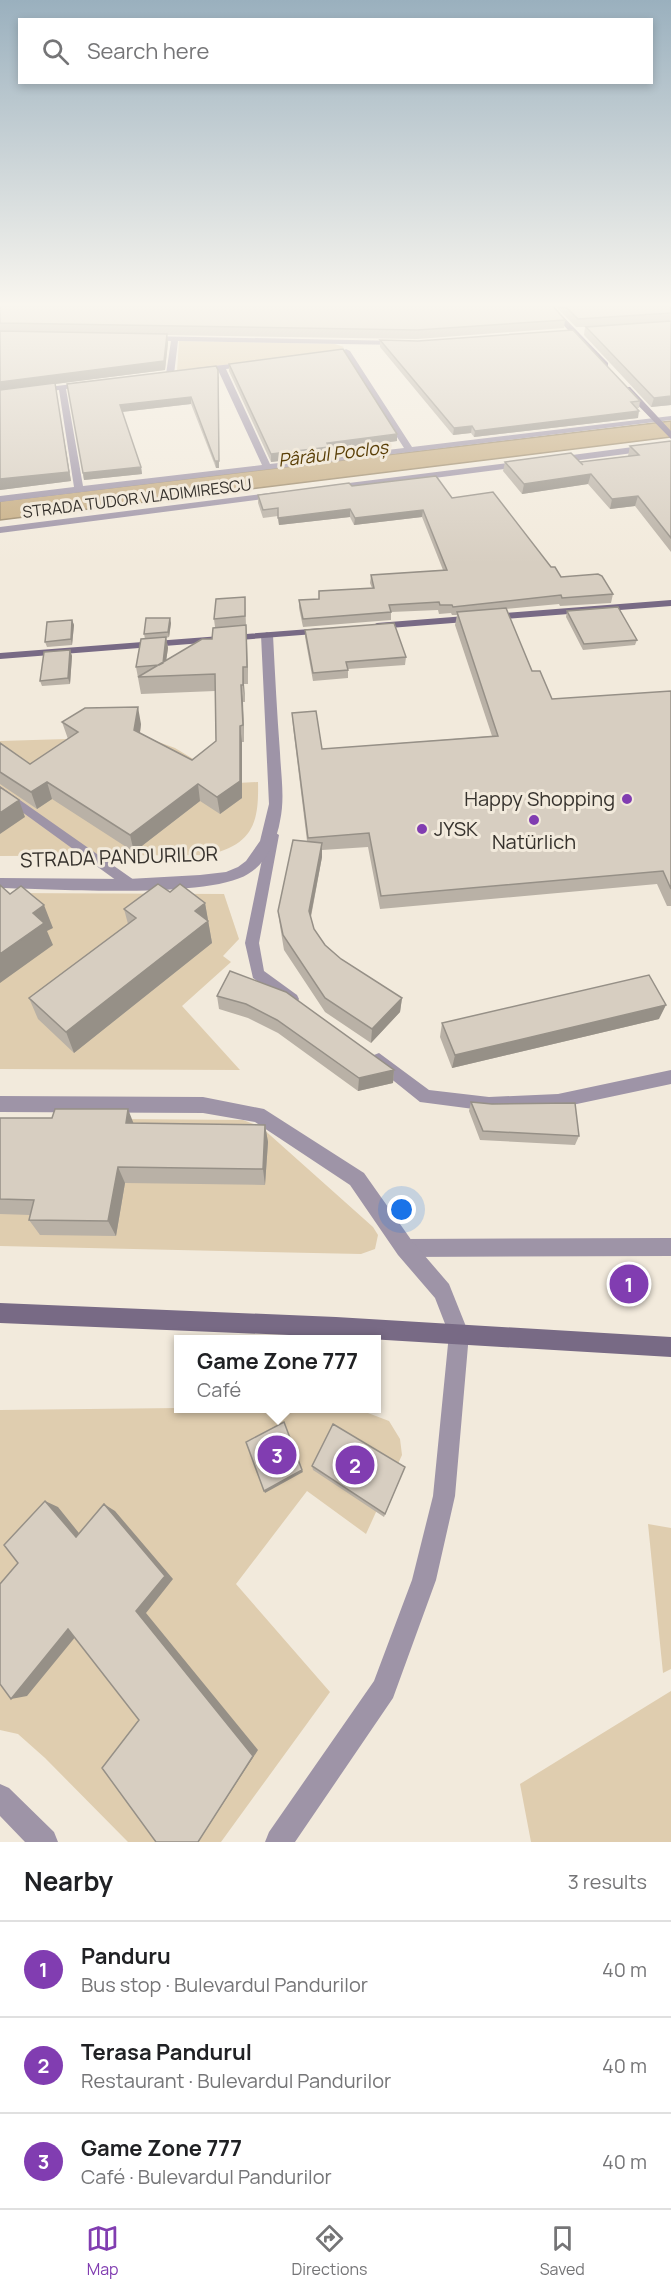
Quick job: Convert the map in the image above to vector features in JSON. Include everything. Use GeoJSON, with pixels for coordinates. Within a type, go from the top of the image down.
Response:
{"type":"FeatureCollection","features":[{"type":"Feature","properties":{"kind":"street"},"geometry":{"type":"LineString","coordinates":[[0,395],[24,392]]}},
{"type":"Feature","properties":{"kind":"street"},"geometry":{"type":"LineString","coordinates":[[63,392],[78,489]]}},
{"type":"Feature","properties":{"kind":"street"},"geometry":{"type":"LineString","coordinates":[[233,392],[267,466]]}},
{"type":"Feature","properties":{"kind":"street"},"geometry":{"type":"LineString","coordinates":[[372,392],[409,449]]}},
{"type":"Feature","properties":{"kind":"street"},"geometry":{"type":"LineString","coordinates":[[630,392],[671,436]]}},
{"type":"Feature","properties":{"kind":"street","name":"STRADA TUDOR VLADIMIRESCU"},"geometry":{"type":"LineString","coordinates":[[0,499],[671,418]]}},
{"type":"Feature","properties":{"kind":"street"},"geometry":{"type":"LineString","coordinates":[[541,462],[671,445]]}},
{"type":"Feature","properties":{"kind":"street"},"geometry":{"type":"LineString","coordinates":[[322,490],[529,464]]}},
{"type":"Feature","properties":{"kind":"street","name":"STRADA TUDOR VLADIMIRESCU"},"geometry":{"type":"LineString","coordinates":[[0,530],[286,494]]}},
{"type":"Feature","properties":{"kind":"street"},"geometry":{"type":"LineString","coordinates":[[369,627],[671,603]]}},
{"type":"Feature","properties":{"kind":"street"},"geometry":{"type":"LineString","coordinates":[[0,656],[335,630]]}},
{"type":"Feature","properties":{"kind":"street","name":"STRADA PANDURILOR"},"geometry":{"type":"LineString","coordinates":[[0,883],[129,883],[211,880],[242,873],[262,852],[274,830],[276,804],[267,635]]}},
{"type":"Feature","properties":{"kind":"street"},"geometry":{"type":"LineString","coordinates":[[0,1104],[190,1104],[258,1115],[357,1179],[405,1248],[442,1291],[459,1334],[444,1496],[424,1580],[384,1689],[279,1842]]}},
{"type":"Feature","properties":{"kind":"street"},"geometry":{"type":"LineString","coordinates":[[0,1313],[459,1334],[671,1347]]}},
{"type":"Feature","properties":{"kind":"street"},"geometry":{"type":"LineString","coordinates":[[0,1797],[44,1842]]}},
{"type":"Feature","properties":{"kind":"lane"},"geometry":{"type":"LineString","coordinates":[[0,790],[129,883]]}},
{"type":"Feature","properties":{"kind":"lane"},"geometry":{"type":"LineString","coordinates":[[274,830],[252,943],[258,974],[304,1007]]}},
{"type":"Feature","properties":{"kind":"lane"},"geometry":{"type":"LineString","coordinates":[[368,1053],[426,1097],[489,1104],[558,1101],[671,1077]]}},
{"type":"Feature","properties":{"kind":"lane"},"geometry":{"type":"LineString","coordinates":[[405,1248],[671,1247]]}},
{"type":"Feature","properties":{"kind":"shaded area","name":"Pârâul Pocloș"},"geometry":{"type":"Polygon","coordinates":[[[671,421],[671,437],[0,520],[0,501],[671,421]]]}},
{"type":"Feature","properties":{"kind":"shaded area"},"geometry":{"type":"Polygon","coordinates":[[[90,725],[139,735],[175,748],[213,771],[218,784],[258,782],[257,809],[250,830],[235,845],[209,855],[0,856],[0,741],[67,739],[90,725]]]}},
{"type":"Feature","properties":{"kind":"shaded area"},"geometry":{"type":"Polygon","coordinates":[[[0,893],[224,894],[239,939],[223,956],[231,962],[182,1006],[240,1070],[0,1069],[0,893]]]}},
{"type":"Feature","properties":{"kind":"shaded area"},"geometry":{"type":"Polygon","coordinates":[[[0,1118],[243,1120],[261,1127],[373,1227],[378,1235],[375,1249],[361,1254],[0,1246],[0,1118]]]}},
{"type":"Feature","properties":{"kind":"shaded area"},"geometry":{"type":"Polygon","coordinates":[[[174,1408],[174,1413],[368,1413],[389,1421],[400,1439],[402,1455],[366,1534],[307,1491],[236,1584],[330,1692],[221,1842],[128,1842],[18,1734],[0,1730],[0,1410],[174,1408]]]}},
{"type":"Feature","properties":{"kind":"shaded area"},"geometry":{"type":"Polygon","coordinates":[[[648,1524],[671,1528],[671,1669],[663,1673],[648,1524]]]}},
{"type":"Feature","properties":{"kind":"shaded area"},"geometry":{"type":"Polygon","coordinates":[[[671,1691],[671,1842],[531,1842],[520,1784],[671,1691]]]}},
{"type":"Feature","properties":{"kind":"building"},"geometry":{"type":"Polygon","coordinates":[[[0,392],[56,392],[69,472],[0,479],[0,392]]]}},
{"type":"Feature","properties":{"kind":"building"},"geometry":{"type":"Polygon","coordinates":[[[68,392],[218,392],[219,461],[215,461],[191,397],[120,405],[141,467],[83,473],[68,392]]]}},
{"type":"Feature","properties":{"kind":"building"},"geometry":{"type":"Polygon","coordinates":[[[242,392],[370,392],[397,434],[327,443],[329,447],[271,454],[242,392]]]}},
{"type":"Feature","properties":{"kind":"building"},"geometry":{"type":"Polygon","coordinates":[[[424,392],[631,392],[640,401],[631,402],[639,411],[475,431],[472,426],[454,428],[424,392]]]}},
{"type":"Feature","properties":{"kind":"building"},"geometry":{"type":"Polygon","coordinates":[[[648,392],[671,392],[671,396],[654,398],[648,392]]]}},
{"type":"Feature","properties":{"kind":"building"},"geometry":{"type":"Polygon","coordinates":[[[671,441],[671,538],[638,496],[612,499],[591,474],[524,484],[505,462],[571,453],[580,462],[639,455],[630,446],[671,441]]]}},
{"type":"Feature","properties":{"kind":"building"},"geometry":{"type":"Polygon","coordinates":[[[436,476],[452,498],[493,492],[561,577],[598,574],[602,576],[613,594],[562,598],[561,595],[453,607],[452,605],[440,605],[439,602],[389,605],[391,612],[303,619],[299,600],[319,599],[319,591],[374,588],[371,575],[447,570],[423,510],[355,518],[350,509],[278,518],[278,508],[263,510],[258,495],[349,483],[352,486],[436,476]]]}},
{"type":"Feature","properties":{"kind":"building"},"geometry":{"type":"Polygon","coordinates":[[[245,597],[245,616],[214,619],[216,599],[245,597]]]}},
{"type":"Feature","properties":{"kind":"building"},"geometry":{"type":"Polygon","coordinates":[[[618,607],[637,640],[584,644],[567,611],[618,607]]]}},
{"type":"Feature","properties":{"kind":"building"},"geometry":{"type":"Polygon","coordinates":[[[506,608],[532,671],[540,671],[552,699],[671,691],[671,889],[663,871],[381,896],[369,833],[308,838],[292,713],[316,711],[322,749],[498,736],[457,612],[506,608]]]}},
{"type":"Feature","properties":{"kind":"building"},"geometry":{"type":"Polygon","coordinates":[[[146,618],[170,618],[168,632],[144,634],[146,618]]]}},
{"type":"Feature","properties":{"kind":"building"},"geometry":{"type":"Polygon","coordinates":[[[72,620],[71,639],[45,642],[47,622],[72,620]]]}},
{"type":"Feature","properties":{"kind":"building"},"geometry":{"type":"Polygon","coordinates":[[[394,623],[406,657],[346,662],[348,670],[313,673],[305,630],[394,623]]]}},
{"type":"Feature","properties":{"kind":"building"},"geometry":{"type":"Polygon","coordinates":[[[246,625],[247,667],[243,667],[243,685],[241,685],[243,725],[240,726],[240,781],[217,797],[198,784],[130,835],[47,782],[31,792],[0,772],[0,743],[30,764],[78,732],[62,722],[85,708],[138,707],[134,730],[192,760],[216,741],[215,674],[138,677],[202,639],[212,639],[213,628],[246,625]]]}},
{"type":"Feature","properties":{"kind":"building"},"geometry":{"type":"Polygon","coordinates":[[[166,637],[163,663],[136,667],[141,639],[166,637]]]}},
{"type":"Feature","properties":{"kind":"building"},"geometry":{"type":"Polygon","coordinates":[[[70,650],[68,678],[40,681],[44,652],[70,650]]]}},
{"type":"Feature","properties":{"kind":"building"},"geometry":{"type":"Polygon","coordinates":[[[0,787],[19,800],[0,813],[0,787]]]}},
{"type":"Feature","properties":{"kind":"building"},"geometry":{"type":"Polygon","coordinates":[[[293,840],[322,843],[309,911],[314,929],[325,945],[341,959],[402,998],[372,1029],[325,998],[283,935],[278,911],[293,840]]]}},
{"type":"Feature","properties":{"kind":"building"},"geometry":{"type":"Polygon","coordinates":[[[158,884],[170,892],[180,884],[205,903],[195,911],[208,921],[66,1032],[29,998],[136,918],[124,909],[158,884]]]}},
{"type":"Feature","properties":{"kind":"building"},"geometry":{"type":"Polygon","coordinates":[[[0,885],[10,894],[21,886],[44,905],[33,913],[44,923],[0,954],[0,885]]]}},
{"type":"Feature","properties":{"kind":"building"},"geometry":{"type":"Polygon","coordinates":[[[230,971],[286,992],[394,1070],[359,1078],[277,1020],[246,1004],[217,996],[230,971]]]}},
{"type":"Feature","properties":{"kind":"building"},"geometry":{"type":"Polygon","coordinates":[[[649,975],[666,1005],[455,1055],[442,1023],[649,975]]]}},
{"type":"Feature","properties":{"kind":"building"},"geometry":{"type":"Polygon","coordinates":[[[471,1102],[575,1103],[579,1136],[483,1131],[471,1102]]]}},
{"type":"Feature","properties":{"kind":"building"},"geometry":{"type":"Polygon","coordinates":[[[55,1109],[128,1109],[126,1123],[265,1125],[263,1169],[118,1167],[108,1221],[29,1220],[34,1200],[0,1199],[0,1118],[52,1118],[55,1109]]]}},
{"type":"Feature","properties":{"kind":"building"},"geometry":{"type":"Polygon","coordinates":[[[284,1422],[302,1470],[264,1491],[246,1442],[284,1422]]]}},
{"type":"Feature","properties":{"kind":"building"},"geometry":{"type":"Polygon","coordinates":[[[333,1424],[405,1467],[385,1514],[312,1466],[333,1424]]]}},
{"type":"Feature","properties":{"kind":"building"},"geometry":{"type":"Polygon","coordinates":[[[45,1501],[76,1537],[104,1504],[165,1576],[136,1611],[253,1756],[198,1842],[156,1842],[102,1768],[139,1720],[68,1629],[11,1699],[0,1684],[0,1584],[18,1563],[4,1545],[45,1501]]]}},
{"type":"Feature","properties":{"kind":"place","name":"Happy Shopping"},"geometry":{"type":"Point","coordinates":[627,799]}},
{"type":"Feature","properties":{"kind":"place","name":"Natürlich"},"geometry":{"type":"Point","coordinates":[534,820]}},
{"type":"Feature","properties":{"kind":"place","name":"JYSK"},"geometry":{"type":"Point","coordinates":[422,829]}},
{"type":"Feature","properties":{"kind":"place","name":"Panduru"},"geometry":{"type":"Point","coordinates":[629,1284]}},
{"type":"Feature","properties":{"kind":"place","name":"Game Zone 777"},"geometry":{"type":"Point","coordinates":[277,1455]}},
{"type":"Feature","properties":{"kind":"place","name":"Terasa Pandurul"},"geometry":{"type":"Point","coordinates":[355,1465]}}]}
